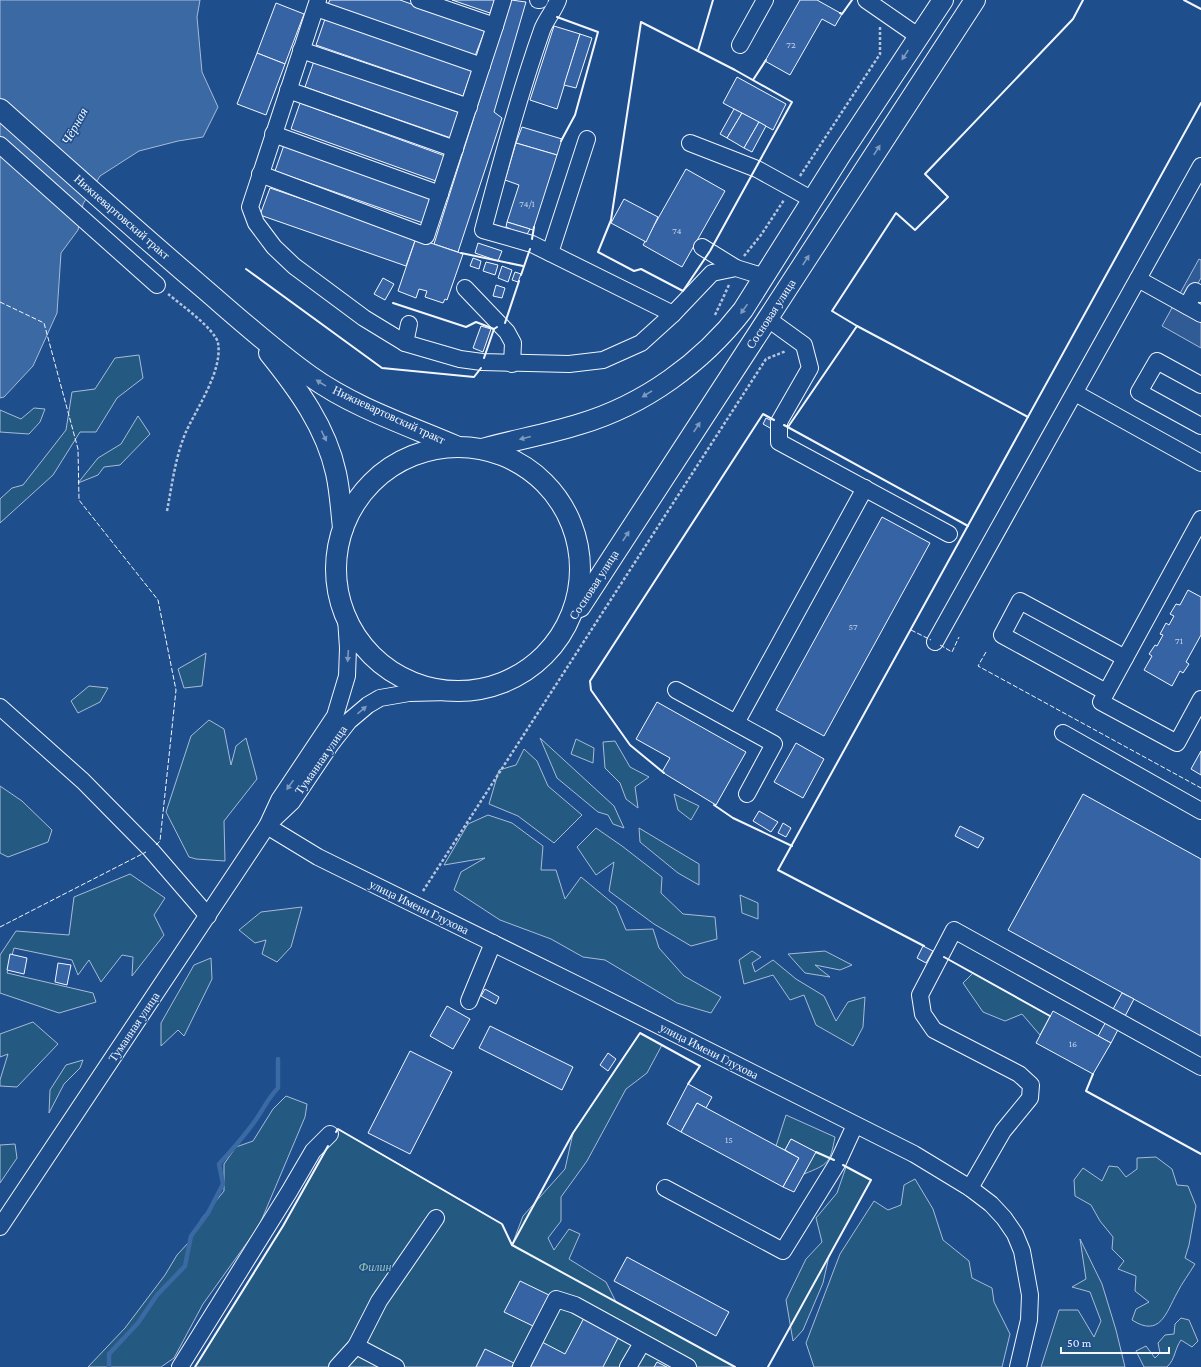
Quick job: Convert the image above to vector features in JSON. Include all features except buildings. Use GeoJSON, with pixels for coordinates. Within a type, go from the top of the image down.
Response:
{"type":"FeatureCollection","features":[{"type":"Feature","properties":{"kind":"main road","name":"Сосновая улица"},"geometry":{"type":"LineString","coordinates":[[481,449],[581,424],[633,403],[686,369],[709,349],[739,316],[766,277],[813,200],[918,36],[943,0]]}},
{"type":"Feature","properties":{"kind":"main road","name":"Сосновая улица"},"geometry":{"type":"LineString","coordinates":[[566,627],[975,0]]}},
{"type":"Feature","properties":{"kind":"main road","name":"Нижневартовский тракт"},"geometry":{"type":"LineString","coordinates":[[0,109],[137,231],[245,324],[310,376],[342,396],[458,447]]}},
{"type":"Feature","properties":{"kind":"main road","name":"Нижневартовский тракт"},"geometry":{"type":"LineString","coordinates":[[245,324],[303,397],[327,443],[336,473],[343,528]]}},
{"type":"Feature","properties":{"kind":"main road"},"geometry":{"type":"LineString","coordinates":[[458,447],[481,449],[503,455],[523,466],[542,480],[557,497],[569,516],[577,538],[581,561],[575,606],[566,627],[546,655],[518,677],[485,689],[450,692],[431,689],[412,683],[380,663],[362,645],[346,618],[340,600],[336,564],[343,528],[361,495],[373,481],[388,469],[421,453],[439,448],[458,447]]}},
{"type":"Feature","properties":{"kind":"street"},"geometry":{"type":"LineString","coordinates":[[418,0],[495,26]]}},
{"type":"Feature","properties":{"kind":"street"},"geometry":{"type":"LineString","coordinates":[[260,174],[426,236],[504,0]]}},
{"type":"Feature","properties":{"kind":"street"},"geometry":{"type":"LineString","coordinates":[[740,45],[765,0]]}},
{"type":"Feature","properties":{"kind":"street"},"geometry":{"type":"LineString","coordinates":[[866,0],[918,36]]}},
{"type":"Feature","properties":{"kind":"street"},"geometry":{"type":"LineString","coordinates":[[559,3],[543,27],[522,90],[483,230],[532,244],[673,314]]}},
{"type":"Feature","properties":{"kind":"street"},"geometry":{"type":"LineString","coordinates":[[482,66],[317,4],[250,207],[256,223],[274,247],[294,266],[364,318],[406,342],[460,359],[512,364],[569,364],[603,360],[641,343],[673,314],[712,273],[736,268]]}},
{"type":"Feature","properties":{"kind":"street"},"geometry":{"type":"LineString","coordinates":[[301,50],[469,107]]}},
{"type":"Feature","properties":{"kind":"street"},"geometry":{"type":"LineString","coordinates":[[288,90],[455,149]]}},
{"type":"Feature","properties":{"kind":"street"},"geometry":{"type":"LineString","coordinates":[[273,134],[440,194]]}},
{"type":"Feature","properties":{"kind":"street"},"geometry":{"type":"LineString","coordinates":[[550,253],[587,139]]}},
{"type":"Feature","properties":{"kind":"street"},"geometry":{"type":"LineString","coordinates":[[690,143],[757,168],[813,200]]}},
{"type":"Feature","properties":{"kind":"street"},"geometry":{"type":"LineString","coordinates":[[0,145],[157,285]]}},
{"type":"Feature","properties":{"kind":"street"},"geometry":{"type":"LineString","coordinates":[[935,642],[1201,166]]}},
{"type":"Feature","properties":{"kind":"street"},"geometry":{"type":"LineString","coordinates":[[702,247],[736,268],[766,277]]}},
{"type":"Feature","properties":{"kind":"street"},"geometry":{"type":"LineString","coordinates":[[1138,280],[1201,314]]}},
{"type":"Feature","properties":{"kind":"street"},"geometry":{"type":"LineString","coordinates":[[465,288],[507,332],[514,344],[512,364]]}},
{"type":"Feature","properties":{"kind":"street"},"geometry":{"type":"LineString","coordinates":[[1187,306],[1195,291],[1201,294]]}},
{"type":"Feature","properties":{"kind":"street"},"geometry":{"type":"LineString","coordinates":[[768,319],[804,345],[810,368],[779,422],[779,442],[949,534]]}},
{"type":"Feature","properties":{"kind":"street"},"geometry":{"type":"LineString","coordinates":[[406,342],[409,324]]}},
{"type":"Feature","properties":{"kind":"street"},"geometry":{"type":"LineString","coordinates":[[1201,385],[1157,361],[1139,392],[1201,426]]}},
{"type":"Feature","properties":{"kind":"street"},"geometry":{"type":"LineString","coordinates":[[1074,393],[1201,463]]}},
{"type":"Feature","properties":{"kind":"street"},"geometry":{"type":"LineString","coordinates":[[736,723],[865,488]]}},
{"type":"Feature","properties":{"kind":"street"},"geometry":{"type":"LineString","coordinates":[[1201,519],[1101,702],[1177,743],[1201,699]]}},
{"type":"Feature","properties":{"kind":"street"},"geometry":{"type":"LineString","coordinates":[[1106,692],[1002,635],[1020,601],[1125,658]]}},
{"type":"Feature","properties":{"kind":"street","name":"Туманная улица"},"geometry":{"type":"LineString","coordinates":[[0,1227],[208,916],[267,826],[279,800],[335,716],[347,676],[348,648],[346,618]]}},
{"type":"Feature","properties":{"kind":"street"},"geometry":{"type":"LineString","coordinates":[[676,690],[774,744],[747,794]]}},
{"type":"Feature","properties":{"kind":"street","name":"Туманная улица"},"geometry":{"type":"LineString","coordinates":[[267,826],[292,802],[331,744],[349,721],[368,705],[380,698],[409,693],[450,692]]}},
{"type":"Feature","properties":{"kind":"street"},"geometry":{"type":"LineString","coordinates":[[0,707],[94,792],[151,850],[208,916]]}},
{"type":"Feature","properties":{"kind":"street"},"geometry":{"type":"LineString","coordinates":[[1063,733],[1201,811]]}},
{"type":"Feature","properties":{"kind":"street","name":"улица Имени Глухова"},"geometry":{"type":"LineString","coordinates":[[267,826],[318,857],[914,1154],[970,1188],[991,1204],[1004,1218],[1015,1234],[1022,1251],[1030,1295],[1030,1320],[1018,1367]]}},
{"type":"Feature","properties":{"kind":"street"},"geometry":{"type":"LineString","coordinates":[[970,1188],[1003,1131],[1030,1098],[1031,1085],[1018,1074],[934,1030],[923,1014],[920,995],[954,930],[1201,1067]]}},
{"type":"Feature","properties":{"kind":"street"},"geometry":{"type":"LineString","coordinates":[[469,1001],[493,943]]}},
{"type":"Feature","properties":{"kind":"street"},"geometry":{"type":"LineString","coordinates":[[665,1188],[782,1251],[838,1162],[855,1125]]}},
{"type":"Feature","properties":{"kind":"street"},"geometry":{"type":"LineString","coordinates":[[180,1367],[289,1192],[312,1151],[330,1134]]}},
{"type":"Feature","properties":{"kind":"street"},"geometry":{"type":"LineString","coordinates":[[337,1367],[356,1346],[379,1301],[436,1218]]}},
{"type":"Feature","properties":{"kind":"street"},"geometry":{"type":"LineString","coordinates":[[521,1367],[556,1299],[575,1305],[688,1367]]}},
{"type":"Feature","properties":{"kind":"street"},"geometry":{"type":"LineString","coordinates":[[628,1367],[642,1343]]}},
{"type":"Feature","properties":{"kind":"street"},"geometry":{"type":"LineString","coordinates":[[356,1346],[396,1367]]}},
{"type":"Feature","properties":{"kind":"path"},"geometry":{"type":"LineString","coordinates":[[157,285],[207,327],[218,342],[217,363],[202,402],[185,434],[174,467],[167,511]]}},
{"type":"Feature","properties":{"kind":"path"},"geometry":{"type":"LineString","coordinates":[[424,891],[766,359],[804,345]]}},
{"type":"Feature","properties":{"kind":"green space"},"geometry":{"type":"Polygon","coordinates":[[[139,355],[143,378],[117,398],[96,432],[80,432],[53,475],[0,523],[0,499],[12,488],[23,485],[66,430],[72,392],[95,389],[115,358],[139,355]]]}},
{"type":"Feature","properties":{"kind":"green space"},"geometry":{"type":"Polygon","coordinates":[[[34,408],[45,409],[40,422],[29,434],[0,432],[0,410],[21,419],[34,408]]]}},
{"type":"Feature","properties":{"kind":"green space"},"geometry":{"type":"Polygon","coordinates":[[[138,416],[150,434],[120,465],[104,467],[98,475],[78,483],[98,458],[121,444],[138,416]]]}},
{"type":"Feature","properties":{"kind":"green space"},"geometry":{"type":"Polygon","coordinates":[[[206,653],[202,686],[184,688],[178,669],[206,653]]]}},
{"type":"Feature","properties":{"kind":"green space"},"geometry":{"type":"Polygon","coordinates":[[[89,686],[108,688],[100,702],[78,713],[71,701],[89,686]]]}},
{"type":"Feature","properties":{"kind":"green space"},"geometry":{"type":"Polygon","coordinates":[[[209,720],[224,729],[231,765],[236,746],[246,738],[257,779],[224,821],[225,861],[196,859],[189,857],[166,812],[191,736],[209,720]]]}},
{"type":"Feature","properties":{"kind":"green space"},"geometry":{"type":"Polygon","coordinates":[[[540,738],[614,806],[624,828],[613,824],[608,815],[598,812],[557,778],[540,738]]]}},
{"type":"Feature","properties":{"kind":"green space"},"geometry":{"type":"Polygon","coordinates":[[[576,739],[594,748],[593,763],[571,754],[576,739]]]}},
{"type":"Feature","properties":{"kind":"green space"},"geometry":{"type":"Polygon","coordinates":[[[615,741],[630,767],[649,777],[635,787],[638,808],[626,799],[620,783],[605,768],[603,742],[615,741]]]}},
{"type":"Feature","properties":{"kind":"green space"},"geometry":{"type":"Polygon","coordinates":[[[524,749],[537,761],[548,786],[582,815],[554,843],[518,816],[489,804],[499,770],[516,765],[524,749]]]}},
{"type":"Feature","properties":{"kind":"green space"},"geometry":{"type":"Polygon","coordinates":[[[0,786],[22,801],[52,830],[48,842],[8,857],[0,853],[0,786]]]}},
{"type":"Feature","properties":{"kind":"green space"},"geometry":{"type":"Polygon","coordinates":[[[674,794],[699,806],[691,820],[678,810],[674,794]]]}},
{"type":"Feature","properties":{"kind":"green space"},"geometry":{"type":"Polygon","coordinates":[[[488,815],[512,823],[543,846],[541,870],[556,870],[565,899],[581,877],[616,906],[626,930],[653,929],[659,948],[684,976],[721,997],[711,1013],[677,1003],[605,960],[583,957],[551,939],[500,920],[454,890],[461,872],[485,858],[444,865],[468,824],[488,815]]]}},
{"type":"Feature","properties":{"kind":"green space"},"geometry":{"type":"Polygon","coordinates":[[[596,828],[662,877],[661,893],[683,914],[715,917],[717,939],[691,946],[654,924],[609,891],[614,862],[596,875],[577,847],[596,828]]]}},
{"type":"Feature","properties":{"kind":"green space"},"geometry":{"type":"Polygon","coordinates":[[[639,828],[699,864],[699,885],[678,873],[640,842],[639,828]]]}},
{"type":"Feature","properties":{"kind":"green space"},"geometry":{"type":"Polygon","coordinates":[[[130,874],[165,898],[154,915],[164,935],[132,976],[133,957],[122,955],[101,982],[89,960],[78,975],[72,960],[14,948],[7,973],[93,993],[96,1002],[59,1013],[0,993],[0,955],[16,931],[69,935],[74,897],[130,874]]]}},
{"type":"Feature","properties":{"kind":"green space"},"geometry":{"type":"Polygon","coordinates":[[[740,895],[758,903],[758,919],[742,913],[740,895]]]}},
{"type":"Feature","properties":{"kind":"green space"},"geometry":{"type":"Polygon","coordinates":[[[302,907],[291,947],[277,962],[262,954],[266,940],[255,943],[239,930],[261,912],[302,907]]]}},
{"type":"Feature","properties":{"kind":"green space"},"geometry":{"type":"Polygon","coordinates":[[[752,951],[761,957],[752,963],[755,972],[773,960],[796,979],[824,996],[836,1021],[848,1002],[865,997],[863,1027],[853,1046],[816,1025],[804,995],[790,1000],[773,975],[744,984],[739,960],[752,951]]]}},
{"type":"Feature","properties":{"kind":"green space"},"geometry":{"type":"Polygon","coordinates":[[[825,951],[852,965],[840,970],[815,965],[830,977],[805,973],[788,954],[825,951]]]}},
{"type":"Feature","properties":{"kind":"green space"},"geometry":{"type":"Polygon","coordinates":[[[211,958],[212,979],[184,1036],[178,1030],[161,1046],[161,1023],[194,965],[211,958]]]}},
{"type":"Feature","properties":{"kind":"green space"},"geometry":{"type":"Polygon","coordinates":[[[973,973],[1050,1016],[1040,1035],[1022,1014],[1005,1021],[983,1012],[963,983],[973,973]]]}},
{"type":"Feature","properties":{"kind":"green space"},"geometry":{"type":"Polygon","coordinates":[[[33,1022],[58,1044],[17,1087],[0,1086],[0,1080],[8,1054],[0,1057],[0,1034],[33,1022]]]}},
{"type":"Feature","properties":{"kind":"green space","name":"Филин"},"geometry":{"type":"Polygon","coordinates":[[[640,1033],[662,1045],[647,1073],[626,1089],[587,1161],[561,1197],[561,1221],[548,1238],[554,1250],[569,1229],[580,1234],[569,1259],[606,1282],[616,1302],[735,1367],[195,1367],[283,1226],[338,1129],[502,1224],[512,1245],[523,1216],[565,1169],[573,1133],[640,1033]]]}},
{"type":"Feature","properties":{"kind":"green space"},"geometry":{"type":"Polygon","coordinates":[[[83,1060],[80,1068],[64,1084],[49,1113],[50,1090],[66,1065],[83,1060]]]}},
{"type":"Feature","properties":{"kind":"green space"},"geometry":{"type":"Polygon","coordinates":[[[286,1096],[307,1104],[305,1117],[259,1226],[203,1304],[174,1358],[161,1367],[88,1367],[125,1328],[165,1275],[177,1255],[189,1242],[202,1218],[224,1191],[224,1164],[236,1147],[253,1141],[273,1109],[286,1096]]]}},
{"type":"Feature","properties":{"kind":"green space"},"geometry":{"type":"Polygon","coordinates":[[[786,1115],[835,1137],[830,1157],[827,1162],[819,1168],[804,1174],[815,1152],[791,1139],[785,1150],[776,1146],[786,1115]]]}},
{"type":"Feature","properties":{"kind":"green space"},"geometry":{"type":"Polygon","coordinates":[[[15,1144],[17,1158],[0,1183],[0,1145],[15,1144]]]}},
{"type":"Feature","properties":{"kind":"green space"},"geometry":{"type":"Polygon","coordinates":[[[1156,1157],[1172,1169],[1177,1185],[1188,1186],[1196,1206],[1189,1245],[1185,1258],[1195,1264],[1161,1321],[1156,1325],[1149,1326],[1142,1325],[1132,1320],[1136,1309],[1149,1302],[1135,1291],[1136,1276],[1118,1269],[1124,1261],[1112,1249],[1113,1237],[1100,1221],[1091,1205],[1075,1196],[1074,1180],[1083,1168],[1102,1181],[1109,1166],[1118,1167],[1126,1177],[1137,1169],[1137,1158],[1156,1157]]]}},
{"type":"Feature","properties":{"kind":"green space"},"geometry":{"type":"Polygon","coordinates":[[[846,1167],[871,1180],[829,1256],[823,1283],[803,1330],[793,1341],[786,1300],[806,1259],[822,1242],[816,1218],[837,1193],[846,1167]]]}},
{"type":"Feature","properties":{"kind":"green space"},"geometry":{"type":"Polygon","coordinates":[[[915,1179],[933,1209],[943,1240],[969,1261],[972,1278],[992,1288],[994,1302],[1010,1334],[1002,1367],[814,1367],[806,1343],[840,1254],[874,1201],[888,1210],[901,1205],[904,1185],[915,1179]]]}},
{"type":"Feature","properties":{"kind":"green space"},"geometry":{"type":"Polygon","coordinates":[[[1080,1239],[1102,1284],[1116,1330],[1125,1367],[1041,1367],[1059,1310],[1078,1310],[1094,1337],[1101,1321],[1090,1292],[1072,1287],[1086,1279],[1080,1239]]]}},
{"type":"Feature","properties":{"kind":"green space"},"geometry":{"type":"Polygon","coordinates":[[[1181,1318],[1189,1320],[1198,1341],[1192,1347],[1181,1340],[1170,1364],[1167,1367],[1144,1367],[1136,1351],[1146,1346],[1155,1358],[1160,1353],[1158,1343],[1165,1335],[1174,1334],[1175,1324],[1181,1318]]]}},
{"type":"Feature","properties":{"kind":"shaded area"},"geometry":{"type":"Polygon","coordinates":[[[1199,259],[1201,260],[1201,278],[1197,285],[1201,287],[1201,348],[1162,326],[1199,259]]]}},
{"type":"Feature","properties":{"kind":"water","name":"Чёрная"},"geometry":{"type":"Polygon","coordinates":[[[0,0],[200,0],[197,17],[202,72],[218,107],[203,137],[178,141],[139,151],[100,176],[83,204],[78,230],[61,253],[57,313],[33,366],[4,397],[0,398],[0,0]]]}},
{"type":"Feature","properties":{"kind":"waterway"},"geometry":{"type":"LineString","coordinates":[[109,1367],[109,1354],[138,1323],[157,1295],[185,1266],[191,1236],[208,1213],[223,1184],[219,1164],[247,1132],[278,1088],[278,1059]]}},
{"type":"Feature","properties":{"kind":"fence"},"geometry":{"type":"LineString","coordinates":[[0,302],[44,323],[78,449],[79,500],[158,600],[176,690],[160,841],[155,846]]}},
{"type":"Feature","properties":{"kind":"fence"},"geometry":{"type":"LineString","coordinates":[[911,630],[931,640]]}},
{"type":"Feature","properties":{"kind":"fence"},"geometry":{"type":"LineString","coordinates":[[940,645],[952,652],[959,637]]}},
{"type":"Feature","properties":{"kind":"fence"},"geometry":{"type":"LineString","coordinates":[[986,652],[978,666],[1201,788]]}},
{"type":"Feature","properties":{"kind":"fence"},"geometry":{"type":"LineString","coordinates":[[0,927],[146,852]]}},
{"type":"Feature","properties":{"kind":"wall"},"geometry":{"type":"LineString","coordinates":[[698,51],[713,0]]}},
{"type":"Feature","properties":{"kind":"wall"},"geometry":{"type":"LineString","coordinates":[[840,13],[842,14],[852,0]]}},
{"type":"Feature","properties":{"kind":"wall"},"geometry":{"type":"LineString","coordinates":[[1028,417],[857,326],[832,311],[896,213],[915,230],[948,197],[925,174],[1073,19],[1083,0]]}},
{"type":"Feature","properties":{"kind":"wall"},"geometry":{"type":"LineString","coordinates":[[1184,0],[1201,9]]}},
{"type":"Feature","properties":{"kind":"wall"},"geometry":{"type":"LineString","coordinates":[[557,17],[598,32],[575,115],[561,141]]}},
{"type":"Feature","properties":{"kind":"wall"},"geometry":{"type":"LineString","coordinates":[[641,22],[735,70],[792,102],[710,251],[683,291],[641,269],[634,271],[598,252],[611,220],[641,22]]}},
{"type":"Feature","properties":{"kind":"wall"},"geometry":{"type":"LineString","coordinates":[[753,80],[766,60]]}},
{"type":"Feature","properties":{"kind":"wall"},"geometry":{"type":"LineString","coordinates":[[924,946],[778,870],[1201,103]]}},
{"type":"Feature","properties":{"kind":"wall"},"geometry":{"type":"LineString","coordinates":[[532,239],[534,227]]}},
{"type":"Feature","properties":{"kind":"wall"},"geometry":{"type":"LineString","coordinates":[[521,275],[530,249]]}},
{"type":"Feature","properties":{"kind":"wall"},"geometry":{"type":"LineString","coordinates":[[461,253],[523,266]]}},
{"type":"Feature","properties":{"kind":"wall"},"geometry":{"type":"LineString","coordinates":[[246,269],[382,368],[474,377],[481,368]]}},
{"type":"Feature","properties":{"kind":"wall"},"geometry":{"type":"LineString","coordinates":[[505,323],[519,281]]}},
{"type":"Feature","properties":{"kind":"wall"},"geometry":{"type":"LineString","coordinates":[[393,303],[466,327],[476,322],[494,329]]}},
{"type":"Feature","properties":{"kind":"wall"},"geometry":{"type":"LineString","coordinates":[[788,427],[857,326]]}},
{"type":"Feature","properties":{"kind":"wall"},"geometry":{"type":"LineString","coordinates":[[484,358],[494,329],[497,327]]}},
{"type":"Feature","properties":{"kind":"wall"},"geometry":{"type":"LineString","coordinates":[[664,773],[630,745],[591,690],[590,681],[763,414],[774,420]]}},
{"type":"Feature","properties":{"kind":"wall"},"geometry":{"type":"LineString","coordinates":[[784,425],[968,526]]}},
{"type":"Feature","properties":{"kind":"wall"},"geometry":{"type":"LineString","coordinates":[[714,805],[733,818],[792,846]]}},
{"type":"Feature","properties":{"kind":"wall"},"geometry":{"type":"LineString","coordinates":[[944,957],[1050,1016]]}},
{"type":"Feature","properties":{"kind":"wall"},"geometry":{"type":"LineString","coordinates":[[512,1245],[573,1133],[640,1033],[700,1066],[688,1084]]}},
{"type":"Feature","properties":{"kind":"wall"},"geometry":{"type":"LineString","coordinates":[[1093,1074],[1086,1091],[1201,1154]]}},
{"type":"Feature","properties":{"kind":"wall"},"geometry":{"type":"LineString","coordinates":[[336,1132],[338,1129],[502,1224],[512,1245],[735,1367]]}},
{"type":"Feature","properties":{"kind":"wall"},"geometry":{"type":"LineString","coordinates":[[195,1367],[283,1226],[328,1146]]}},
{"type":"Feature","properties":{"kind":"wall"},"geometry":{"type":"LineString","coordinates":[[816,1152],[834,1160]]}},
{"type":"Feature","properties":{"kind":"wall"},"geometry":{"type":"LineString","coordinates":[[768,1367],[871,1180],[843,1165]]}}]}
